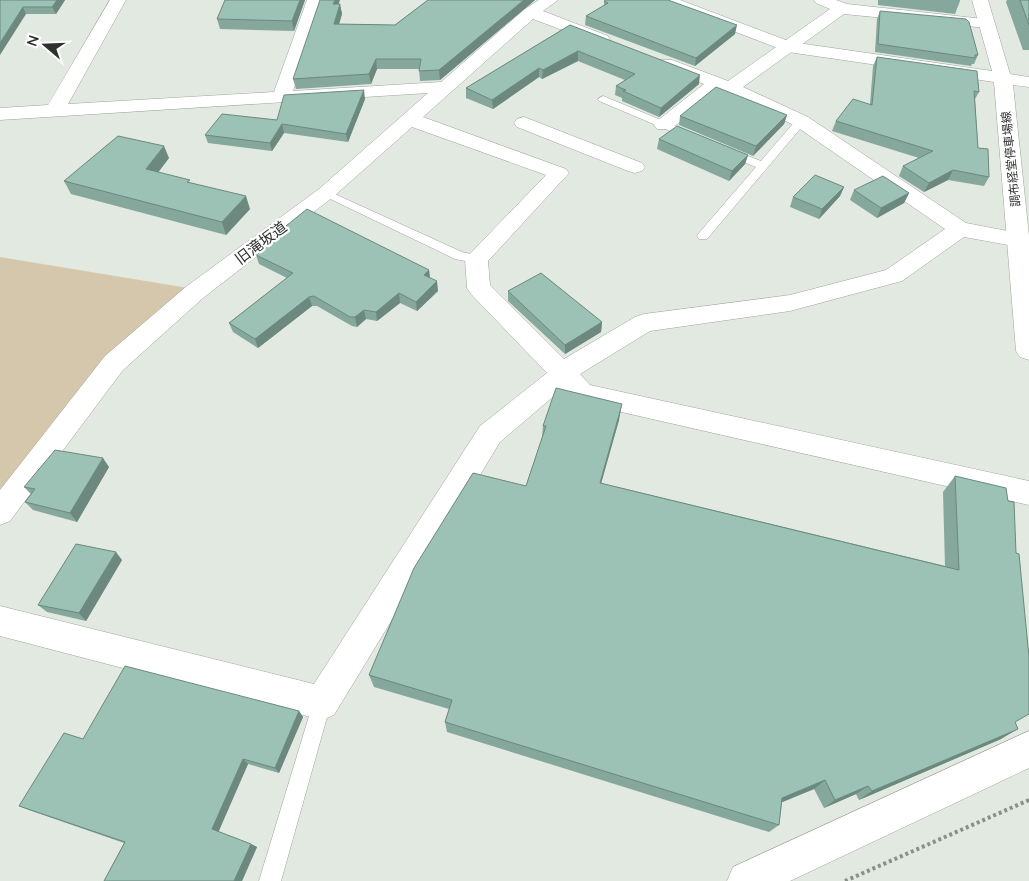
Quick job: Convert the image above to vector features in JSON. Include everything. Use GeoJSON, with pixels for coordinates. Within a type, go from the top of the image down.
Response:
{"type":"FeatureCollection","features":[{"type":"Feature","properties":{"kind":"street"},"geometry":{"type":"LineString","coordinates":[[55,110],[118,0]]}},
{"type":"Feature","properties":{"kind":"street"},"geometry":{"type":"LineString","coordinates":[[282,95],[315,0]]}},
{"type":"Feature","properties":{"kind":"street","name":"旧滝坂道"},"geometry":{"type":"LineString","coordinates":[[0,512],[114,363],[195,292],[326,193],[531,12],[550,0]]}},
{"type":"Feature","properties":{"kind":"street"},"geometry":{"type":"LineString","coordinates":[[666,0],[788,47],[1029,82]]}},
{"type":"Feature","properties":{"kind":"street"},"geometry":{"type":"LineString","coordinates":[[822,0],[841,8],[987,23]]}},
{"type":"Feature","properties":{"kind":"street","name":"調布経堂停車場線"},"geometry":{"type":"LineString","coordinates":[[980,0],[1002,79],[1020,240],[1029,351]]}},
{"type":"Feature","properties":{"kind":"street"},"geometry":{"type":"LineString","coordinates":[[664,125],[723,86],[788,47],[841,8]]}},
{"type":"Feature","properties":{"kind":"street"},"geometry":{"type":"LineString","coordinates":[[531,12],[615,44]]}},
{"type":"Feature","properties":{"kind":"street"},"geometry":{"type":"LineString","coordinates":[[652,59],[723,86],[801,120],[960,229],[1020,240]]}},
{"type":"Feature","properties":{"kind":"street"},"geometry":{"type":"LineString","coordinates":[[0,114],[282,95],[445,87]]}},
{"type":"Feature","properties":{"kind":"street"},"geometry":{"type":"LineString","coordinates":[[409,119],[559,173]]}},
{"type":"Feature","properties":{"kind":"street"},"geometry":{"type":"LineString","coordinates":[[524,123],[635,167]]}},
{"type":"Feature","properties":{"kind":"street"},"geometry":{"type":"LineString","coordinates":[[585,148],[476,260],[479,288],[582,393],[1029,493]]}},
{"type":"Feature","properties":{"kind":"street"},"geometry":{"type":"LineString","coordinates":[[0,621],[322,703],[490,434],[576,363],[644,323],[790,303],[894,276],[960,229]]}},
{"type":"Feature","properties":{"kind":"street"},"geometry":{"type":"LineString","coordinates":[[747,881],[1029,749]]}},
{"type":"Feature","properties":{"kind":"lane"},"geometry":{"type":"LineString","coordinates":[[602,99],[682,132]]}},
{"type":"Feature","properties":{"kind":"lane"},"geometry":{"type":"LineString","coordinates":[[703,236],[801,120]]}},
{"type":"Feature","properties":{"kind":"lane"},"geometry":{"type":"LineString","coordinates":[[717,147],[761,166]]}},
{"type":"Feature","properties":{"kind":"lane"},"geometry":{"type":"LineString","coordinates":[[326,193],[458,256],[476,260]]}},
{"type":"Feature","properties":{"kind":"lane"},"geometry":{"type":"LineString","coordinates":[[270,881],[322,703]]}},
{"type":"Feature","properties":{"kind":"path"},"geometry":{"type":"LineString","coordinates":[[845,881],[1029,800]]}},
{"type":"Feature","properties":{"kind":"shaded area"},"geometry":{"type":"Polygon","coordinates":[[[0,257],[188,288],[0,497],[0,257]]]}},
{"type":"Feature","properties":{"kind":"building"},"geometry":{"type":"Polygon","coordinates":[[[0,0],[57,0],[52,7],[23,7],[0,43],[0,0]]]}},
{"type":"Feature","properties":{"kind":"building"},"geometry":{"type":"Polygon","coordinates":[[[225,0],[300,0],[292,21],[217,19],[225,0]]]}},
{"type":"Feature","properties":{"kind":"building"},"geometry":{"type":"Polygon","coordinates":[[[320,0],[335,0],[333,4],[340,4],[334,24],[395,25],[428,0],[524,0],[439,70],[419,71],[421,59],[376,59],[369,74],[293,79],[320,0]]]}},
{"type":"Feature","properties":{"kind":"building"},"geometry":{"type":"Polygon","coordinates":[[[668,0],[737,25],[696,58],[586,16],[608,3],[604,1],[668,0]]]}},
{"type":"Feature","properties":{"kind":"building"},"geometry":{"type":"Polygon","coordinates":[[[1020,0],[1029,0],[1029,25],[1020,0]]]}},
{"type":"Feature","properties":{"kind":"building"},"geometry":{"type":"Polygon","coordinates":[[[880,11],[966,19],[969,22],[978,55],[975,55],[975,58],[878,44],[880,11]]]}},
{"type":"Feature","properties":{"kind":"building"},"geometry":{"type":"Polygon","coordinates":[[[570,25],[700,75],[661,108],[616,86],[635,74],[578,51],[543,70],[539,68],[492,100],[466,88],[570,25]]]}},
{"type":"Feature","properties":{"kind":"building"},"geometry":{"type":"Polygon","coordinates":[[[877,57],[977,71],[979,92],[974,91],[978,148],[988,149],[989,177],[953,170],[929,183],[903,166],[933,151],[836,121],[853,99],[872,105],[877,57]]]}},
{"type":"Feature","properties":{"kind":"building"},"geometry":{"type":"Polygon","coordinates":[[[716,87],[787,115],[756,146],[680,116],[716,87]]]}},
{"type":"Feature","properties":{"kind":"building"},"geometry":{"type":"Polygon","coordinates":[[[364,90],[346,134],[282,124],[270,143],[205,135],[222,114],[277,120],[284,95],[364,90]]]}},
{"type":"Feature","properties":{"kind":"building"},"geometry":{"type":"Polygon","coordinates":[[[677,126],[748,155],[732,171],[659,139],[677,126]]]}},
{"type":"Feature","properties":{"kind":"building"},"geometry":{"type":"Polygon","coordinates":[[[118,136],[164,146],[146,169],[190,180],[187,182],[246,196],[222,222],[64,181],[118,136]]]}},
{"type":"Feature","properties":{"kind":"building"},"geometry":{"type":"Polygon","coordinates":[[[815,175],[844,187],[822,209],[793,197],[815,175]]]}},
{"type":"Feature","properties":{"kind":"building"},"geometry":{"type":"Polygon","coordinates":[[[883,176],[909,193],[881,208],[854,190],[883,176]]]}},
{"type":"Feature","properties":{"kind":"building"},"geometry":{"type":"Polygon","coordinates":[[[307,209],[429,270],[424,275],[437,281],[416,302],[399,293],[376,312],[364,310],[355,317],[350,317],[314,296],[309,297],[255,339],[229,323],[293,273],[256,255],[276,239],[271,238],[307,209]]]}},
{"type":"Feature","properties":{"kind":"building"},"geometry":{"type":"Polygon","coordinates":[[[541,273],[602,322],[565,345],[508,291],[541,273]]]}},
{"type":"Feature","properties":{"kind":"building"},"geometry":{"type":"Polygon","coordinates":[[[556,388],[622,404],[600,483],[959,570],[955,476],[1006,488],[1008,501],[1014,502],[1016,553],[1019,554],[1029,657],[1029,714],[1015,722],[1018,729],[872,791],[868,786],[835,800],[825,780],[782,798],[779,825],[445,722],[452,700],[369,675],[414,568],[473,473],[526,486],[546,426],[543,426],[556,388]]]}},
{"type":"Feature","properties":{"kind":"building"},"geometry":{"type":"Polygon","coordinates":[[[55,450],[103,458],[70,513],[25,502],[35,489],[24,487],[55,450]]]}},
{"type":"Feature","properties":{"kind":"building"},"geometry":{"type":"Polygon","coordinates":[[[76,544],[116,552],[79,613],[38,605],[76,544]]]}},
{"type":"Feature","properties":{"kind":"building"},"geometry":{"type":"Polygon","coordinates":[[[125,666],[299,711],[275,768],[243,759],[212,829],[251,844],[234,881],[104,881],[125,842],[19,806],[64,733],[83,739],[125,666]]]}}]}
